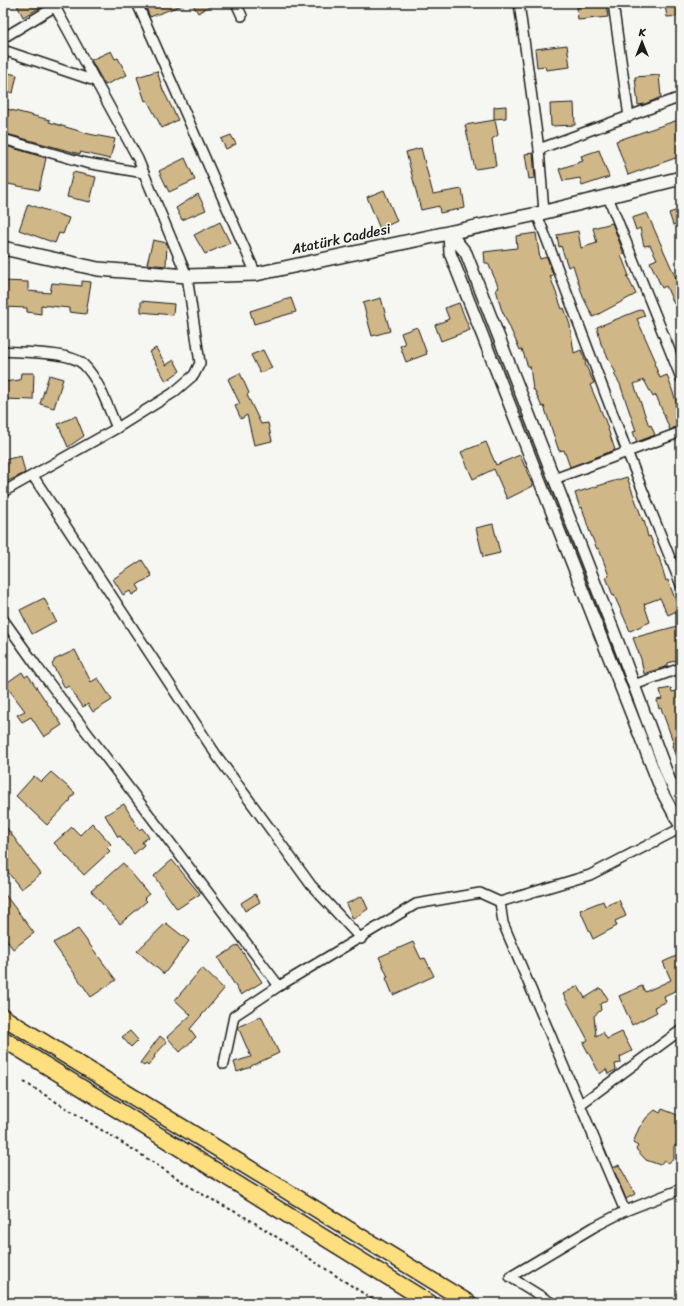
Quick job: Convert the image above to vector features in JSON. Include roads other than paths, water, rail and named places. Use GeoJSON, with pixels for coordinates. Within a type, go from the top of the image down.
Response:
{"type":"FeatureCollection","features":[{"type":"Feature","properties":{"kind":"highway"},"geometry":{"type":"LineString","coordinates":[[3,1017],[469,1303]]}},
{"type":"Feature","properties":{"kind":"highway"},"geometry":{"type":"LineString","coordinates":[[3,1039],[430,1303]]}},
{"type":"Feature","properties":{"kind":"main road","name":"Atatürk Caddesi"},"geometry":{"type":"LineString","coordinates":[[3,248],[98,268],[187,276],[256,274],[540,213],[681,178]]}},
{"type":"Feature","properties":{"kind":"street"},"geometry":{"type":"LineString","coordinates":[[137,3],[256,274]]}},
{"type":"Feature","properties":{"kind":"street"},"geometry":{"type":"LineString","coordinates":[[236,3],[242,16]]}},
{"type":"Feature","properties":{"kind":"street"},"geometry":{"type":"LineString","coordinates":[[519,3],[539,149],[540,213],[628,453],[681,585]]}},
{"type":"Feature","properties":{"kind":"street"},"geometry":{"type":"LineString","coordinates":[[613,3],[629,117]]}},
{"type":"Feature","properties":{"kind":"street"},"geometry":{"type":"LineString","coordinates":[[3,38],[56,4],[144,173],[187,276],[200,362],[194,375],[173,393],[117,428],[3,492]]}},
{"type":"Feature","properties":{"kind":"street"},"geometry":{"type":"LineString","coordinates":[[3,50],[95,81]]}},
{"type":"Feature","properties":{"kind":"street"},"geometry":{"type":"LineString","coordinates":[[539,149],[681,97]]}},
{"type":"Feature","properties":{"kind":"street"},"geometry":{"type":"LineString","coordinates":[[3,139],[86,164],[144,173]]}},
{"type":"Feature","properties":{"kind":"street"},"geometry":{"type":"LineString","coordinates":[[608,197],[681,378]]}},
{"type":"Feature","properties":{"kind":"street"},"geometry":{"type":"LineString","coordinates":[[449,232],[466,253],[669,779],[681,802]]}},
{"type":"Feature","properties":{"kind":"street"},"geometry":{"type":"LineString","coordinates":[[224,1064],[234,1016],[279,986],[361,939],[416,904],[480,893],[500,902],[590,875],[681,827],[662,792],[450,253],[449,232]]}},
{"type":"Feature","properties":{"kind":"street"},"geometry":{"type":"LineString","coordinates":[[3,351],[72,358],[84,364],[93,376],[117,428]]}},
{"type":"Feature","properties":{"kind":"street"},"geometry":{"type":"LineString","coordinates":[[554,479],[628,453],[681,432]]}},
{"type":"Feature","properties":{"kind":"street"},"geometry":{"type":"LineString","coordinates":[[33,476],[130,626],[217,756],[311,885],[361,939]]}},
{"type":"Feature","properties":{"kind":"street"},"geometry":{"type":"LineString","coordinates":[[3,619],[47,680],[279,986]]}},
{"type":"Feature","properties":{"kind":"street"},"geometry":{"type":"LineString","coordinates":[[634,685],[681,668]]}},
{"type":"Feature","properties":{"kind":"street"},"geometry":{"type":"LineString","coordinates":[[500,902],[503,923],[581,1104],[625,1211]]}},
{"type":"Feature","properties":{"kind":"street"},"geometry":{"type":"LineString","coordinates":[[581,1104],[681,1030]]}},
{"type":"Feature","properties":{"kind":"street"},"geometry":{"type":"LineString","coordinates":[[552,1303],[510,1277],[594,1227],[625,1211],[681,1190]]}}]}
